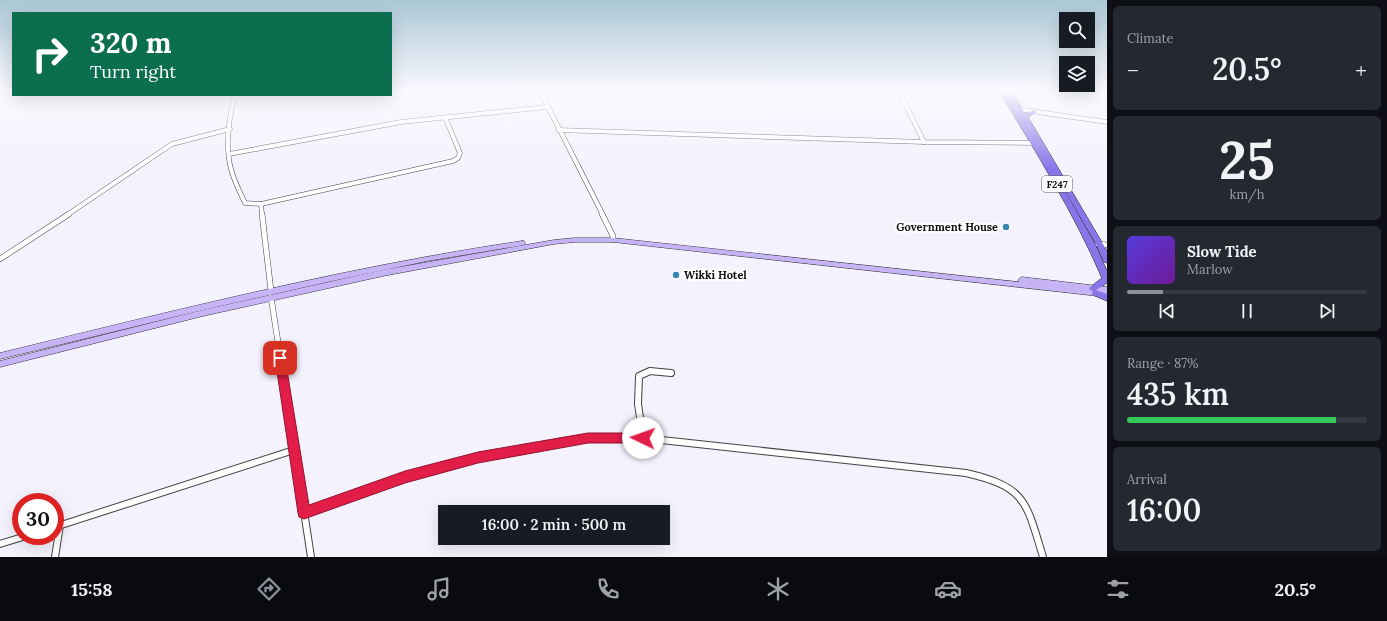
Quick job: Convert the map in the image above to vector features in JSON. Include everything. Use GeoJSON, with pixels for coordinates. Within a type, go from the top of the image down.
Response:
{"type":"FeatureCollection","features":[{"type":"Feature","properties":{"kind":"main road","name":"F247"},"geometry":{"type":"LineString","coordinates":[[1021,117],[1091,244],[1107,279]]}},
{"type":"Feature","properties":{"kind":"main road","name":"F247"},"geometry":{"type":"LineString","coordinates":[[1026,117],[1103,245],[1107,260]]}},
{"type":"Feature","properties":{"kind":"main road"},"geometry":{"type":"LineString","coordinates":[[1107,279],[1095,290],[1107,298]]}},
{"type":"Feature","properties":{"kind":"street"},"geometry":{"type":"LineString","coordinates":[[229,154],[355,130],[445,117],[460,154],[458,158],[453,161],[260,204],[245,203],[230,168],[229,154],[232,117]]}},
{"type":"Feature","properties":{"kind":"street"},"geometry":{"type":"LineString","coordinates":[[552,117],[613,238]]}},
{"type":"Feature","properties":{"kind":"street"},"geometry":{"type":"LineString","coordinates":[[912,117],[924,142]]}},
{"type":"Feature","properties":{"kind":"street"},"geometry":{"type":"LineString","coordinates":[[1070,117],[1107,122]]}},
{"type":"Feature","properties":{"kind":"street"},"geometry":{"type":"LineString","coordinates":[[0,259],[22,246],[172,144],[230,128]]}},
{"type":"Feature","properties":{"kind":"street"},"geometry":{"type":"LineString","coordinates":[[558,130],[924,142],[1034,143]]}},
{"type":"Feature","properties":{"kind":"street"},"geometry":{"type":"LineString","coordinates":[[260,204],[271,294],[311,557]]}},
{"type":"Feature","properties":{"kind":"street"},"geometry":{"type":"LineString","coordinates":[[0,356],[198,307],[554,242],[575,240],[613,238],[1095,290],[1107,290]]}},
{"type":"Feature","properties":{"kind":"street"},"geometry":{"type":"LineString","coordinates":[[1091,244],[1103,245]]}},
{"type":"Feature","properties":{"kind":"street"},"geometry":{"type":"LineString","coordinates":[[1095,290],[1107,294]]}},
{"type":"Feature","properties":{"kind":"street"},"geometry":{"type":"LineString","coordinates":[[0,364],[271,294]]}},
{"type":"Feature","properties":{"kind":"street"},"geometry":{"type":"LineString","coordinates":[[643,438],[638,404],[639,376],[643,372],[650,370],[671,374]]}},
{"type":"Feature","properties":{"kind":"street"},"geometry":{"type":"LineString","coordinates":[[304,513],[405,477],[478,457],[588,438],[643,438],[966,473],[987,477],[1007,485],[1024,501],[1043,557]]}},
{"type":"Feature","properties":{"kind":"street"},"geometry":{"type":"LineString","coordinates":[[64,524],[294,450]]}},
{"type":"Feature","properties":{"kind":"street"},"geometry":{"type":"LineString","coordinates":[[0,544],[12,540]]}},
{"type":"Feature","properties":{"kind":"street"},"geometry":{"type":"LineString","coordinates":[[54,557],[55,545]]}},
{"type":"Feature","properties":{"kind":"place","name":"Government House"},"geometry":{"type":"Point","coordinates":[1006,227]}},
{"type":"Feature","properties":{"kind":"place","name":"Wikki Hotel"},"geometry":{"type":"Point","coordinates":[676,275]}},
{"type":"Feature","properties":{"kind":"route"},"geometry":{"type":"LineString","coordinates":[[280,358],[304,513],[405,477],[478,457],[552,443],[588,438],[643,438]]}}]}
